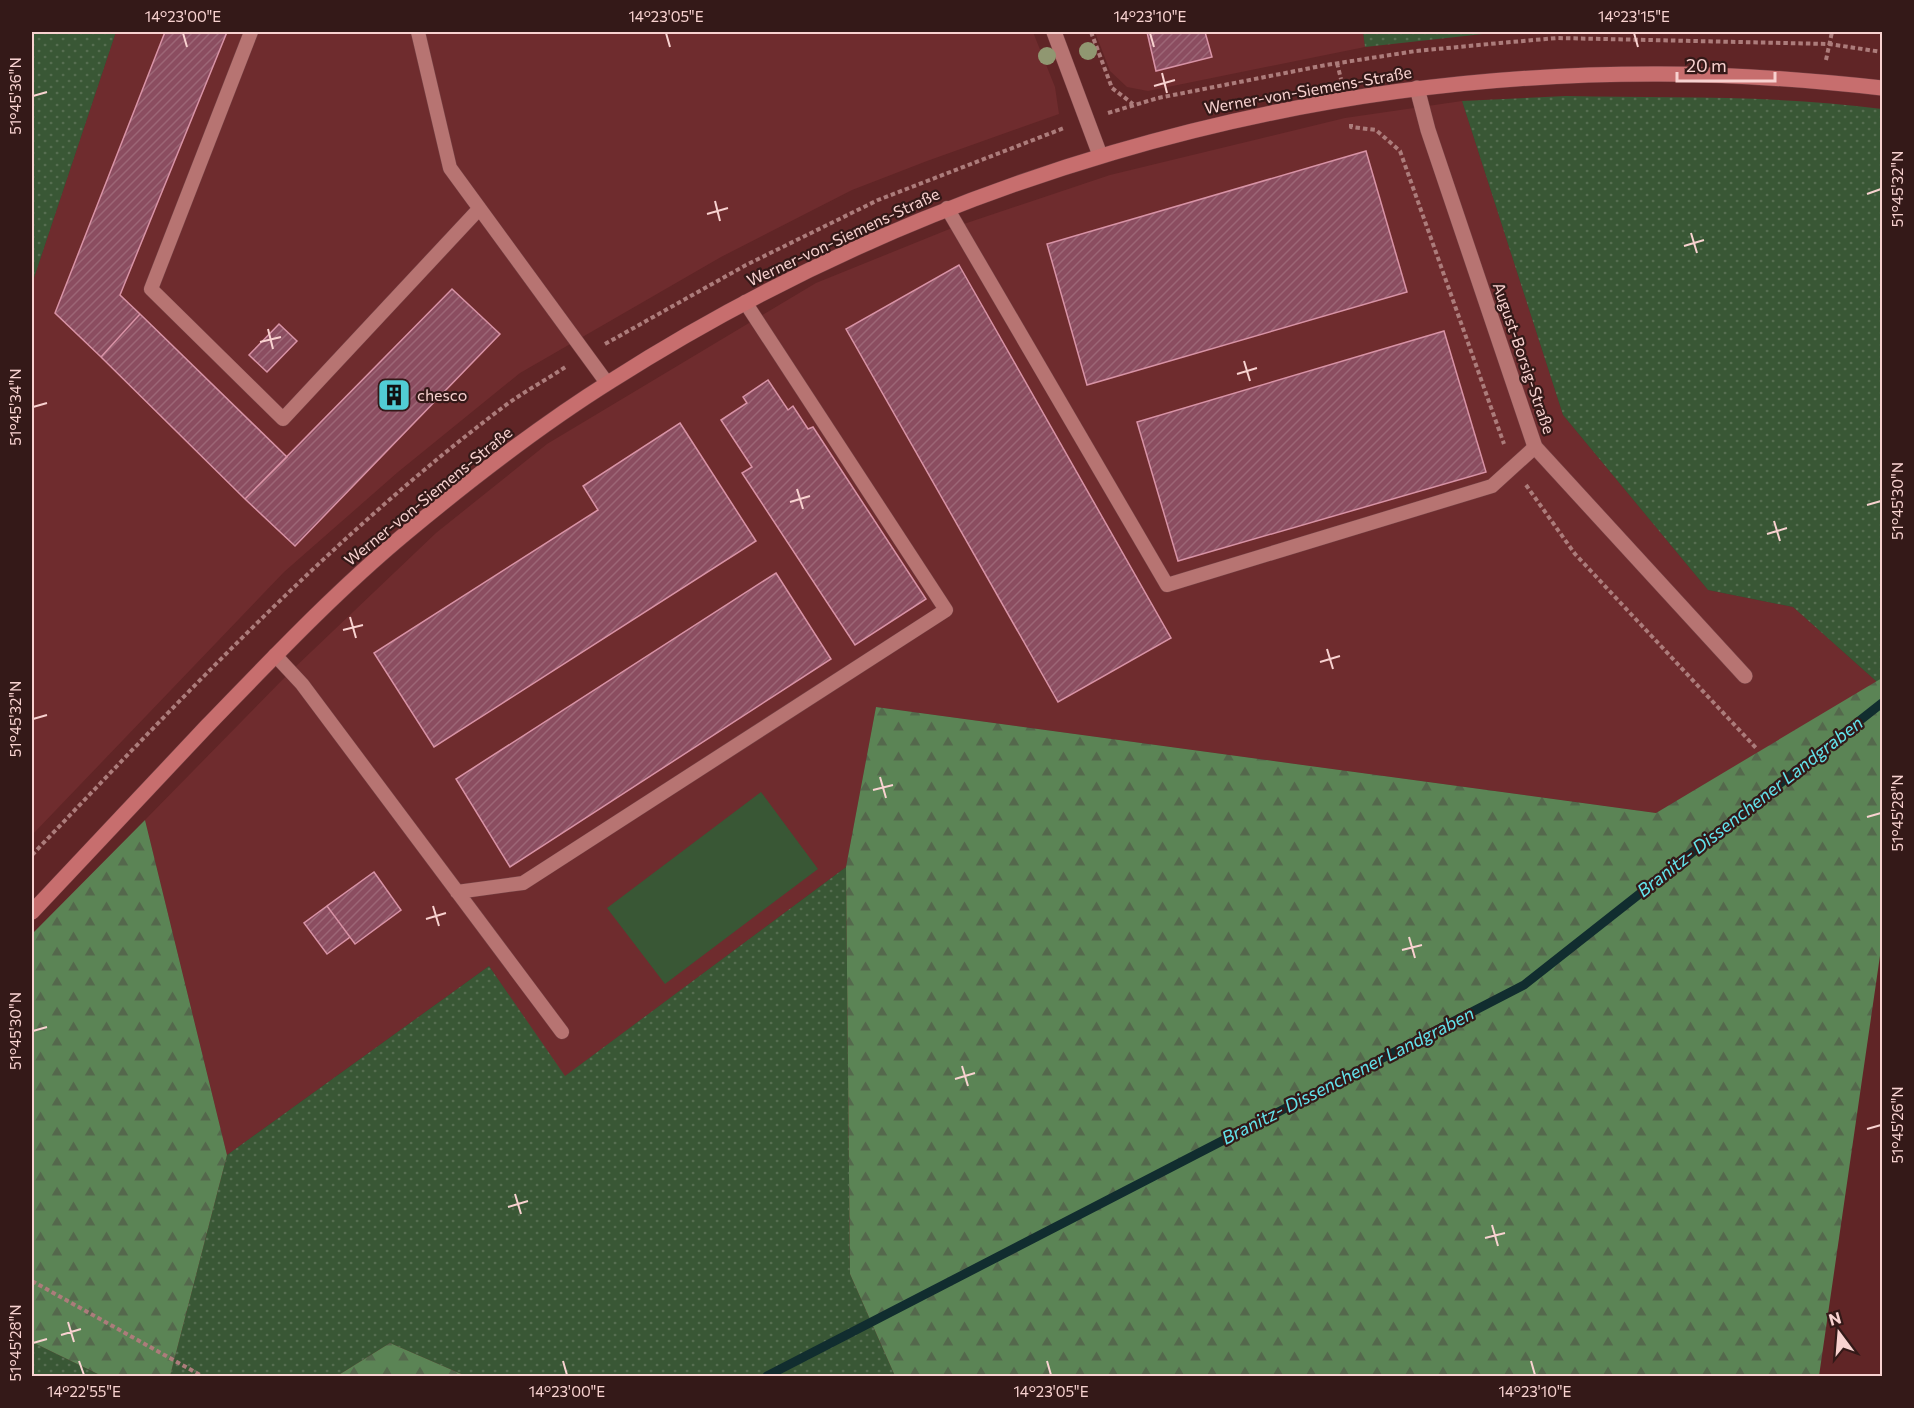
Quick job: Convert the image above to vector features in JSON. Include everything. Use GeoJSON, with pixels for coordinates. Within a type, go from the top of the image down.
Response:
{"type":"FeatureCollection","features":[{"type":"Feature","properties":{"kind":"street"},"geometry":{"type":"LineString","coordinates":[[1054,32],[1100,155]]}},
{"type":"Feature","properties":{"kind":"street","name":"Werner-von-Siemens-Straße"},"geometry":{"type":"LineString","coordinates":[[32,912],[275,655],[401,537],[467,483],[536,431],[675,341],[745,302],[831,259],[947,208],[1100,155],[1178,133],[1336,100],[1417,88],[1579,75],[1741,76],[1822,81],[1882,88]]}},
{"type":"Feature","properties":{"kind":"street","name":"August-Borsig-Straße"},"geometry":{"type":"LineString","coordinates":[[1417,88],[1428,130],[1534,447],[1745,676]]}},
{"type":"Feature","properties":{"kind":"lane"},"geometry":{"type":"LineString","coordinates":[[251,32],[151,289],[283,419],[479,208]]}},
{"type":"Feature","properties":{"kind":"lane"},"geometry":{"type":"LineString","coordinates":[[418,32],[450,168],[607,383]]}},
{"type":"Feature","properties":{"kind":"lane"},"geometry":{"type":"LineString","coordinates":[[947,208],[1167,585],[1492,486],[1534,447]]}},
{"type":"Feature","properties":{"kind":"lane"},"geometry":{"type":"LineString","coordinates":[[457,892],[523,883],[946,610],[745,302]]}},
{"type":"Feature","properties":{"kind":"lane"},"geometry":{"type":"LineString","coordinates":[[275,655],[302,684],[562,1032]]}},
{"type":"Feature","properties":{"kind":"path"},"geometry":{"type":"LineString","coordinates":[[1091,32],[1112,88],[1133,104]]}},
{"type":"Feature","properties":{"kind":"path"},"geometry":{"type":"LineString","coordinates":[[32,855],[152,729],[300,582],[412,479],[504,406],[586,355],[746,265],[878,200],[1025,142],[1133,104],[1326,65],[1416,51],[1545,39],[1829,44],[1882,52]]}},
{"type":"Feature","properties":{"kind":"path"},"geometry":{"type":"LineString","coordinates":[[32,1281],[202,1377]]}},
{"type":"Feature","properties":{"kind":"shaded area"},"geometry":{"type":"Polygon","coordinates":[[[116,32],[1033,32],[1055,87],[1059,114],[852,190],[721,257],[520,373],[398,472],[284,572],[32,835],[32,284],[116,32]]]}},
{"type":"Feature","properties":{"kind":"shaded area"},"geometry":{"type":"Polygon","coordinates":[[[1095,32],[1363,32],[1365,47],[1148,91],[1127,87],[1110,71],[1095,32]]]}},
{"type":"Feature","properties":{"kind":"shaded area"},"geometry":{"type":"Polygon","coordinates":[[[1462,101],[1563,415],[1708,590],[1793,607],[1877,682],[1656,813],[876,707],[846,867],[564,1077],[489,966],[227,1155],[145,820],[291,671],[436,533],[547,444],[816,283],[952,228],[1110,175],[1345,118],[1462,101]]]}},
{"type":"Feature","properties":{"kind":"green space"},"geometry":{"type":"Polygon","coordinates":[[[32,32],[116,32],[32,284],[32,32]]]}},
{"type":"Feature","properties":{"kind":"green space"},"geometry":{"type":"Polygon","coordinates":[[[1363,32],[1501,32],[1365,47],[1363,32]]]}},
{"type":"Feature","properties":{"kind":"green space"},"geometry":{"type":"Polygon","coordinates":[[[1566,96],[1764,99],[1882,109],[1882,678],[1877,682],[1793,607],[1708,590],[1563,415],[1462,101],[1566,96]]]}},
{"type":"Feature","properties":{"kind":"green space"},"geometry":{"type":"Polygon","coordinates":[[[1882,678],[1882,942],[1819,1376],[895,1376],[850,1274],[846,867],[876,707],[1656,813],[1882,678]]]}},
{"type":"Feature","properties":{"kind":"green space"},"geometry":{"type":"Polygon","coordinates":[[[761,792],[818,869],[665,984],[607,908],[761,792]]]}},
{"type":"Feature","properties":{"kind":"green space"},"geometry":{"type":"Polygon","coordinates":[[[145,820],[227,1155],[170,1376],[102,1376],[32,1342],[32,934],[145,820]]]}},
{"type":"Feature","properties":{"kind":"green space"},"geometry":{"type":"Polygon","coordinates":[[[846,867],[850,1274],[895,1376],[466,1376],[390,1343],[337,1376],[170,1376],[227,1155],[489,966],[565,1076],[846,867]]]}},
{"type":"Feature","properties":{"kind":"green space"},"geometry":{"type":"Polygon","coordinates":[[[32,1342],[102,1376],[32,1376],[32,1342]]]}},
{"type":"Feature","properties":{"kind":"green space"},"geometry":{"type":"Polygon","coordinates":[[[390,1343],[466,1376],[337,1376],[390,1343]]]}},
{"type":"Feature","properties":{"kind":"building"},"geometry":{"type":"Polygon","coordinates":[[[165,32],[227,32],[120,295],[140,314],[101,357],[55,313],[165,32]]]}},
{"type":"Feature","properties":{"kind":"building"},"geometry":{"type":"Polygon","coordinates":[[[1147,32],[1205,32],[1212,57],[1156,71],[1147,32]]]}},
{"type":"Feature","properties":{"kind":"building"},"geometry":{"type":"Polygon","coordinates":[[[1366,151],[1407,292],[1087,385],[1047,244],[1366,151]]]}},
{"type":"Feature","properties":{"kind":"building"},"geometry":{"type":"Polygon","coordinates":[[[959,265],[1171,638],[1058,702],[846,329],[959,265]]]}},
{"type":"Feature","properties":{"kind":"building","name":"chesco"},"geometry":{"type":"Polygon","coordinates":[[[452,289],[500,334],[295,546],[245,499],[452,289]]]}},
{"type":"Feature","properties":{"kind":"building"},"geometry":{"type":"Polygon","coordinates":[[[140,314],[287,457],[245,499],[101,357],[140,314]]]}},
{"type":"Feature","properties":{"kind":"building"},"geometry":{"type":"Polygon","coordinates":[[[279,324],[297,341],[267,372],[249,355],[279,324]]]}},
{"type":"Feature","properties":{"kind":"building"},"geometry":{"type":"Polygon","coordinates":[[[1444,331],[1486,472],[1178,561],[1137,422],[1444,331]]]}},
{"type":"Feature","properties":{"kind":"building"},"geometry":{"type":"Polygon","coordinates":[[[768,380],[788,410],[793,406],[808,429],[813,427],[926,599],[855,645],[742,473],[752,467],[721,420],[747,403],[743,397],[768,380]]]}},
{"type":"Feature","properties":{"kind":"building"},"geometry":{"type":"Polygon","coordinates":[[[680,423],[756,541],[434,747],[374,653],[598,510],[583,486],[680,423]]]}},
{"type":"Feature","properties":{"kind":"building"},"geometry":{"type":"Polygon","coordinates":[[[776,573],[831,659],[510,867],[456,779],[776,573]]]}},
{"type":"Feature","properties":{"kind":"building"},"geometry":{"type":"Polygon","coordinates":[[[374,872],[401,910],[355,944],[327,906],[374,872]]]}},
{"type":"Feature","properties":{"kind":"building"},"geometry":{"type":"Polygon","coordinates":[[[327,906],[350,937],[327,954],[304,923],[327,906]]]}},
{"type":"Feature","properties":{"kind":"waterway","name":"Branitz- Dissenchener Landgraben"},"geometry":{"type":"LineString","coordinates":[[767,1376],[1524,985],[1882,703]]}},
{"type":"Feature","properties":{"kind":"place","name":"chesco"},"geometry":{"type":"Point","coordinates":[394,395]}}]}
